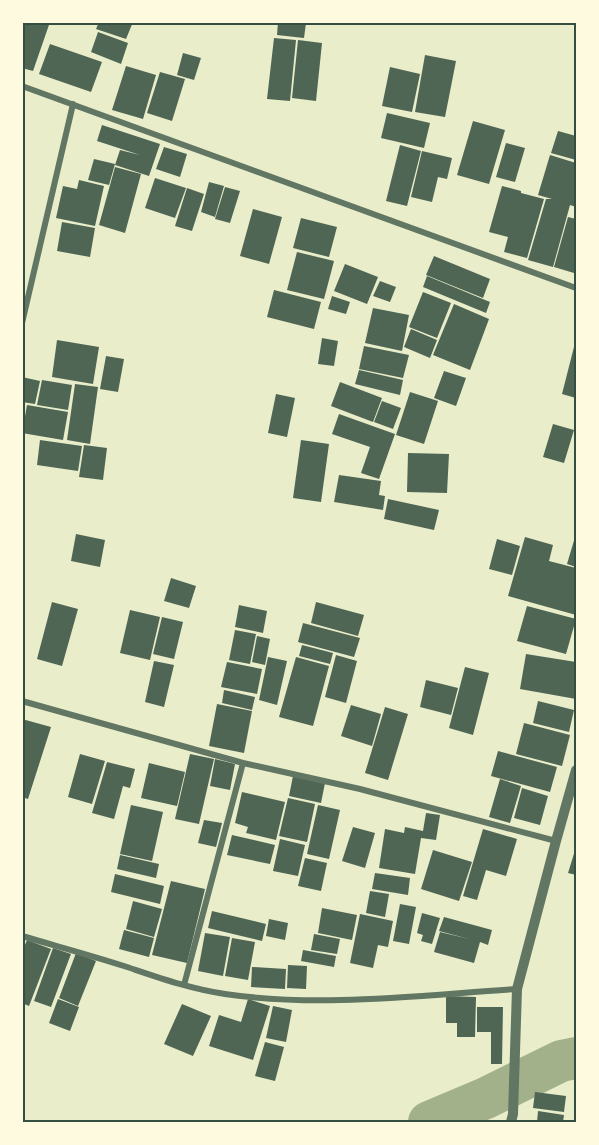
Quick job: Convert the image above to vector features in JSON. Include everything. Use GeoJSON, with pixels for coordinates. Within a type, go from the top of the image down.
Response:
{"type":"FeatureCollection","features":[{"type":"Feature","properties":{"kind":"street"},"geometry":{"type":"LineString","coordinates":[[22,86],[576,288]]}},
{"type":"Feature","properties":{"kind":"street"},"geometry":{"type":"LineString","coordinates":[[22,323],[73,104]]}},
{"type":"Feature","properties":{"kind":"street"},"geometry":{"type":"LineString","coordinates":[[22,702],[243,762],[360,789],[556,841]]}},
{"type":"Feature","properties":{"kind":"street"},"geometry":{"type":"LineString","coordinates":[[184,985],[243,762]]}},
{"type":"Feature","properties":{"kind":"street"},"geometry":{"type":"LineString","coordinates":[[512,1118],[517,989],[576,770]]}},
{"type":"Feature","properties":{"kind":"street"},"geometry":{"type":"LineString","coordinates":[[22,936],[184,985],[253,998],[308,1000],[376,998],[517,989]]}},
{"type":"Feature","properties":{"kind":"building"},"geometry":{"type":"Polygon","coordinates":[[[22,22],[50,22],[33,71],[22,68],[22,22]]]}},
{"type":"Feature","properties":{"kind":"building"},"geometry":{"type":"Polygon","coordinates":[[[99,22],[133,22],[126,39],[96,29],[99,22]]]}},
{"type":"Feature","properties":{"kind":"building"},"geometry":{"type":"Polygon","coordinates":[[[278,22],[306,23],[304,38],[277,35],[278,22]]]}},
{"type":"Feature","properties":{"kind":"building"},"geometry":{"type":"Polygon","coordinates":[[[98,32],[128,43],[121,64],[91,52],[98,32]]]}},
{"type":"Feature","properties":{"kind":"building"},"geometry":{"type":"Polygon","coordinates":[[[274,38],[296,40],[290,101],[267,99],[274,38]]]}},
{"type":"Feature","properties":{"kind":"building"},"geometry":{"type":"Polygon","coordinates":[[[298,40],[322,43],[316,101],[292,98],[298,40]]]}},
{"type":"Feature","properties":{"kind":"building"},"geometry":{"type":"Polygon","coordinates":[[[50,44],[102,62],[91,92],[39,74],[50,44]]]}},
{"type":"Feature","properties":{"kind":"building"},"geometry":{"type":"Polygon","coordinates":[[[183,53],[201,58],[194,80],[177,75],[183,53]]]}},
{"type":"Feature","properties":{"kind":"building"},"geometry":{"type":"Polygon","coordinates":[[[425,55],[456,61],[445,117],[415,112],[425,55]]]}},
{"type":"Feature","properties":{"kind":"building"},"geometry":{"type":"Polygon","coordinates":[[[126,66],[156,75],[143,119],[112,110],[126,66]]]}},
{"type":"Feature","properties":{"kind":"building"},"geometry":{"type":"Polygon","coordinates":[[[390,67],[420,74],[412,112],[382,106],[390,67]]]}},
{"type":"Feature","properties":{"kind":"building"},"geometry":{"type":"Polygon","coordinates":[[[160,72],[185,79],[172,121],[147,113],[160,72]]]}},
{"type":"Feature","properties":{"kind":"building"},"geometry":{"type":"Polygon","coordinates":[[[387,113],[430,123],[424,148],[381,138],[387,113]]]}},
{"type":"Feature","properties":{"kind":"building"},"geometry":{"type":"Polygon","coordinates":[[[473,121],[505,130],[489,184],[457,175],[473,121]]]}},
{"type":"Feature","properties":{"kind":"building"},"geometry":{"type":"Polygon","coordinates":[[[102,125],[160,144],[149,176],[115,165],[120,150],[140,155],[97,141],[102,125]]]}},
{"type":"Feature","properties":{"kind":"building"},"geometry":{"type":"Polygon","coordinates":[[[558,131],[576,136],[576,160],[551,153],[558,131]]]}},
{"type":"Feature","properties":{"kind":"building"},"geometry":{"type":"Polygon","coordinates":[[[506,143],[525,148],[515,182],[496,177],[506,143]]]}},
{"type":"Feature","properties":{"kind":"building"},"geometry":{"type":"Polygon","coordinates":[[[400,145],[421,151],[407,206],[386,201],[400,145]]]}},
{"type":"Feature","properties":{"kind":"building"},"geometry":{"type":"Polygon","coordinates":[[[164,147],[187,154],[180,177],[156,169],[164,147]]]}},
{"type":"Feature","properties":{"kind":"building"},"geometry":{"type":"Polygon","coordinates":[[[422,151],[452,158],[447,179],[438,177],[432,202],[411,197],[422,151]]]}},
{"type":"Feature","properties":{"kind":"building"},"geometry":{"type":"Polygon","coordinates":[[[550,155],[576,163],[576,207],[570,205],[553,267],[528,260],[546,199],[552,199],[538,195],[550,155]]]}},
{"type":"Feature","properties":{"kind":"building"},"geometry":{"type":"Polygon","coordinates":[[[94,159],[115,164],[109,185],[88,180],[94,159]]]}},
{"type":"Feature","properties":{"kind":"building"},"geometry":{"type":"Polygon","coordinates":[[[115,167],[141,174],[125,233],[99,225],[115,167]]]}},
{"type":"Feature","properties":{"kind":"building"},"geometry":{"type":"Polygon","coordinates":[[[155,178],[186,188],[175,218],[145,208],[155,178]]]}},
{"type":"Feature","properties":{"kind":"building"},"geometry":{"type":"Polygon","coordinates":[[[79,180],[104,186],[95,226],[56,218],[63,186],[77,189],[79,180]]]}},
{"type":"Feature","properties":{"kind":"building"},"geometry":{"type":"Polygon","coordinates":[[[209,182],[224,186],[215,217],[201,212],[209,182]]]}},
{"type":"Feature","properties":{"kind":"building"},"geometry":{"type":"Polygon","coordinates":[[[502,186],[544,199],[527,258],[504,252],[508,237],[489,232],[502,186]]]}},
{"type":"Feature","properties":{"kind":"building"},"geometry":{"type":"Polygon","coordinates":[[[225,187],[240,191],[230,223],[215,219],[225,187]]]}},
{"type":"Feature","properties":{"kind":"building"},"geometry":{"type":"Polygon","coordinates":[[[187,188],[204,194],[192,231],[175,226],[187,188]]]}},
{"type":"Feature","properties":{"kind":"building"},"geometry":{"type":"Polygon","coordinates":[[[253,209],[282,217],[269,264],[240,256],[253,209]]]}},
{"type":"Feature","properties":{"kind":"building"},"geometry":{"type":"Polygon","coordinates":[[[568,217],[576,219],[574,273],[554,267],[568,217]]]}},
{"type":"Feature","properties":{"kind":"building"},"geometry":{"type":"Polygon","coordinates":[[[301,218],[337,227],[329,257],[293,248],[301,218]]]}},
{"type":"Feature","properties":{"kind":"building"},"geometry":{"type":"Polygon","coordinates":[[[62,222],[95,228],[90,257],[57,251],[62,222]]]}},
{"type":"Feature","properties":{"kind":"building"},"geometry":{"type":"Polygon","coordinates":[[[297,252],[334,261],[324,299],[287,290],[297,252]]]}},
{"type":"Feature","properties":{"kind":"building"},"geometry":{"type":"Polygon","coordinates":[[[434,256],[490,279],[483,298],[426,275],[434,256]]]}},
{"type":"Feature","properties":{"kind":"building"},"geometry":{"type":"Polygon","coordinates":[[[345,264],[378,277],[367,304],[334,291],[345,264]]]}},
{"type":"Feature","properties":{"kind":"building"},"geometry":{"type":"Polygon","coordinates":[[[427,276],[490,302],[486,313],[423,287],[427,276]]]}},
{"type":"Feature","properties":{"kind":"building"},"geometry":{"type":"Polygon","coordinates":[[[380,281],[396,287],[390,302],[373,296],[380,281]]]}},
{"type":"Feature","properties":{"kind":"building"},"geometry":{"type":"Polygon","coordinates":[[[274,290],[321,302],[314,329],[267,317],[274,290]]]}},
{"type":"Feature","properties":{"kind":"building"},"geometry":{"type":"Polygon","coordinates":[[[423,292],[451,303],[437,338],[409,327],[423,292]]]}},
{"type":"Feature","properties":{"kind":"building"},"geometry":{"type":"Polygon","coordinates":[[[332,296],[350,302],[346,314],[328,309],[332,296]]]}},
{"type":"Feature","properties":{"kind":"building"},"geometry":{"type":"Polygon","coordinates":[[[454,304],[489,319],[470,370],[433,355],[454,304]]]}},
{"type":"Feature","properties":{"kind":"building"},"geometry":{"type":"Polygon","coordinates":[[[373,308],[409,315],[402,351],[365,343],[373,308]]]}},
{"type":"Feature","properties":{"kind":"building"},"geometry":{"type":"Polygon","coordinates":[[[411,329],[437,340],[430,358],[404,347],[411,329]]]}},
{"type":"Feature","properties":{"kind":"building"},"geometry":{"type":"Polygon","coordinates":[[[322,338],[338,341],[334,366],[318,364],[322,338]]]}},
{"type":"Feature","properties":{"kind":"building"},"geometry":{"type":"Polygon","coordinates":[[[576,339],[576,398],[562,394],[576,339]]]}},
{"type":"Feature","properties":{"kind":"building"},"geometry":{"type":"Polygon","coordinates":[[[57,340],[99,347],[93,384],[52,377],[57,340]]]}},
{"type":"Feature","properties":{"kind":"building"},"geometry":{"type":"Polygon","coordinates":[[[364,346],[409,355],[403,378],[359,369],[364,346]]]}},
{"type":"Feature","properties":{"kind":"building"},"geometry":{"type":"Polygon","coordinates":[[[106,356],[124,359],[118,392],[100,389],[106,356]]]}},
{"type":"Feature","properties":{"kind":"building"},"geometry":{"type":"Polygon","coordinates":[[[359,370],[403,380],[400,395],[355,384],[359,370]]]}},
{"type":"Feature","properties":{"kind":"building"},"geometry":{"type":"Polygon","coordinates":[[[444,371],[466,378],[456,406],[434,398],[444,371]]]}},
{"type":"Feature","properties":{"kind":"building"},"geometry":{"type":"Polygon","coordinates":[[[22,377],[40,381],[35,404],[22,402],[22,377]]]}},
{"type":"Feature","properties":{"kind":"building"},"geometry":{"type":"Polygon","coordinates":[[[42,380],[72,385],[68,410],[37,405],[42,380]]]}},
{"type":"Feature","properties":{"kind":"building"},"geometry":{"type":"Polygon","coordinates":[[[340,382],[382,398],[373,422],[331,406],[340,382]]]}},
{"type":"Feature","properties":{"kind":"building"},"geometry":{"type":"Polygon","coordinates":[[[75,384],[98,387],[90,444],[67,440],[75,384]]]}},
{"type":"Feature","properties":{"kind":"building"},"geometry":{"type":"Polygon","coordinates":[[[410,392],[438,401],[424,444],[396,435],[410,392]]]}},
{"type":"Feature","properties":{"kind":"building"},"geometry":{"type":"Polygon","coordinates":[[[276,394],[295,398],[287,437],[268,433],[276,394]]]}},
{"type":"Feature","properties":{"kind":"building"},"geometry":{"type":"Polygon","coordinates":[[[382,401],[401,408],[393,429],[374,422],[382,401]]]}},
{"type":"Feature","properties":{"kind":"building"},"geometry":{"type":"Polygon","coordinates":[[[27,405],[68,412],[63,440],[22,433],[27,405]]]}},
{"type":"Feature","properties":{"kind":"building"},"geometry":{"type":"Polygon","coordinates":[[[339,414],[395,434],[379,479],[361,473],[370,447],[332,434],[339,414]]]}},
{"type":"Feature","properties":{"kind":"building"},"geometry":{"type":"Polygon","coordinates":[[[553,424],[574,430],[564,463],[543,457],[553,424]]]}},
{"type":"Feature","properties":{"kind":"building"},"geometry":{"type":"Polygon","coordinates":[[[40,440],[82,446],[78,471],[37,465],[40,440]]]}},
{"type":"Feature","properties":{"kind":"building"},"geometry":{"type":"Polygon","coordinates":[[[301,440],[329,444],[321,502],[293,498],[301,440]]]}},
{"type":"Feature","properties":{"kind":"building"},"geometry":{"type":"Polygon","coordinates":[[[84,445],[107,448],[103,480],[79,477],[84,445]]]}},
{"type":"Feature","properties":{"kind":"building"},"geometry":{"type":"Polygon","coordinates":[[[408,453],[449,454],[447,493],[407,492],[408,453]]]}},
{"type":"Feature","properties":{"kind":"building"},"geometry":{"type":"Polygon","coordinates":[[[339,475],[381,481],[379,495],[385,496],[383,510],[334,502],[339,475]]]}},
{"type":"Feature","properties":{"kind":"building"},"geometry":{"type":"Polygon","coordinates":[[[388,499],[439,510],[434,530],[384,519],[388,499]]]}},
{"type":"Feature","properties":{"kind":"building"},"geometry":{"type":"Polygon","coordinates":[[[76,534],[105,540],[100,567],[71,561],[76,534]]]}},
{"type":"Feature","properties":{"kind":"building"},"geometry":{"type":"Polygon","coordinates":[[[525,537],[553,545],[549,561],[576,568],[576,615],[508,596],[525,537]]]}},
{"type":"Feature","properties":{"kind":"building"},"geometry":{"type":"Polygon","coordinates":[[[576,538],[576,567],[567,564],[576,538]]]}},
{"type":"Feature","properties":{"kind":"building"},"geometry":{"type":"Polygon","coordinates":[[[497,539],[520,546],[512,575],[489,569],[497,539]]]}},
{"type":"Feature","properties":{"kind":"building"},"geometry":{"type":"Polygon","coordinates":[[[171,578],[196,586],[189,608],[164,601],[171,578]]]}},
{"type":"Feature","properties":{"kind":"building"},"geometry":{"type":"Polygon","coordinates":[[[52,602],[78,609],[62,666],[37,659],[52,602]]]}},
{"type":"Feature","properties":{"kind":"building"},"geometry":{"type":"Polygon","coordinates":[[[316,602],[364,615],[358,636],[311,623],[316,602]]]}},
{"type":"Feature","properties":{"kind":"building"},"geometry":{"type":"Polygon","coordinates":[[[239,605],[267,611],[263,633],[235,627],[239,605]]]}},
{"type":"Feature","properties":{"kind":"building"},"geometry":{"type":"Polygon","coordinates":[[[527,606],[576,619],[566,654],[517,641],[527,606]]]}},
{"type":"Feature","properties":{"kind":"building"},"geometry":{"type":"Polygon","coordinates":[[[130,610],[160,617],[150,660],[120,653],[130,610]]]}},
{"type":"Feature","properties":{"kind":"building"},"geometry":{"type":"Polygon","coordinates":[[[162,617],[183,622],[174,659],[153,654],[162,617]]]}},
{"type":"Feature","properties":{"kind":"building"},"geometry":{"type":"Polygon","coordinates":[[[303,623],[360,638],[354,657],[298,642],[303,623]]]}},
{"type":"Feature","properties":{"kind":"building"},"geometry":{"type":"Polygon","coordinates":[[[235,630],[256,634],[250,664],[229,660],[235,630]]]}},
{"type":"Feature","properties":{"kind":"building"},"geometry":{"type":"Polygon","coordinates":[[[257,636],[270,639],[265,665],[252,662],[257,636]]]}},
{"type":"Feature","properties":{"kind":"building"},"geometry":{"type":"Polygon","coordinates":[[[302,645],[333,653],[330,664],[299,656],[302,645]]]}},
{"type":"Feature","properties":{"kind":"building"},"geometry":{"type":"Polygon","coordinates":[[[526,654],[576,662],[576,699],[520,689],[526,654]]]}},
{"type":"Feature","properties":{"kind":"building"},"geometry":{"type":"Polygon","coordinates":[[[336,655],[357,661],[346,703],[325,697],[336,655]]]}},
{"type":"Feature","properties":{"kind":"building"},"geometry":{"type":"Polygon","coordinates":[[[268,657],[287,661],[277,705],[259,700],[268,657]]]}},
{"type":"Feature","properties":{"kind":"building"},"geometry":{"type":"Polygon","coordinates":[[[296,657],[329,666],[313,726],[279,717],[296,657]]]}},
{"type":"Feature","properties":{"kind":"building"},"geometry":{"type":"Polygon","coordinates":[[[154,661],[174,665],[164,707],[145,702],[154,661]]]}},
{"type":"Feature","properties":{"kind":"building"},"geometry":{"type":"Polygon","coordinates":[[[227,662],[262,669],[257,694],[221,687],[227,662]]]}},
{"type":"Feature","properties":{"kind":"building"},"geometry":{"type":"Polygon","coordinates":[[[465,667],[489,673],[473,735],[449,728],[465,667]]]}},
{"type":"Feature","properties":{"kind":"building"},"geometry":{"type":"Polygon","coordinates":[[[426,680],[458,688],[451,715],[420,707],[426,680]]]}},
{"type":"Feature","properties":{"kind":"building"},"geometry":{"type":"Polygon","coordinates":[[[224,690],[255,697],[252,710],[222,703],[224,690]]]}},
{"type":"Feature","properties":{"kind":"building"},"geometry":{"type":"Polygon","coordinates":[[[538,701],[574,710],[569,732],[533,723],[538,701]]]}},
{"type":"Feature","properties":{"kind":"building"},"geometry":{"type":"Polygon","coordinates":[[[217,704],[252,711],[244,753],[209,746],[217,704]]]}},
{"type":"Feature","properties":{"kind":"building"},"geometry":{"type":"Polygon","coordinates":[[[351,705],[381,714],[372,746],[341,736],[351,705]]]}},
{"type":"Feature","properties":{"kind":"building"},"geometry":{"type":"Polygon","coordinates":[[[385,707],[408,714],[388,780],[365,773],[385,707]]]}},
{"type":"Feature","properties":{"kind":"building"},"geometry":{"type":"Polygon","coordinates":[[[22,719],[51,727],[28,799],[22,797],[22,719]]]}},
{"type":"Feature","properties":{"kind":"building"},"geometry":{"type":"Polygon","coordinates":[[[524,723],[570,735],[562,766],[516,754],[524,723]]]}},
{"type":"Feature","properties":{"kind":"building"},"geometry":{"type":"Polygon","coordinates":[[[498,751],[557,767],[550,792],[491,776],[498,751]]]}},
{"type":"Feature","properties":{"kind":"building"},"geometry":{"type":"Polygon","coordinates":[[[80,754],[105,761],[92,804],[68,797],[80,754]]]}},
{"type":"Feature","properties":{"kind":"building"},"geometry":{"type":"Polygon","coordinates":[[[190,754],[214,759],[199,824],[175,819],[190,754]]]}},
{"type":"Feature","properties":{"kind":"building"},"geometry":{"type":"Polygon","coordinates":[[[215,759],[235,764],[230,790],[210,786],[215,759]]]}},
{"type":"Feature","properties":{"kind":"building"},"geometry":{"type":"Polygon","coordinates":[[[107,762],[135,769],[130,788],[123,786],[114,819],[92,813],[107,762]]]}},
{"type":"Feature","properties":{"kind":"building"},"geometry":{"type":"Polygon","coordinates":[[[149,763],[185,772],[177,806],[141,798],[149,763]]]}},
{"type":"Feature","properties":{"kind":"building"},"geometry":{"type":"Polygon","coordinates":[[[293,776],[325,783],[321,803],[289,796],[293,776]]]}},
{"type":"Feature","properties":{"kind":"building"},"geometry":{"type":"Polygon","coordinates":[[[500,779],[521,786],[510,823],[489,817],[500,779]]]}},
{"type":"Feature","properties":{"kind":"building"},"geometry":{"type":"Polygon","coordinates":[[[522,788],[548,796],[540,825],[514,818],[522,788]]]}},
{"type":"Feature","properties":{"kind":"building"},"geometry":{"type":"Polygon","coordinates":[[[242,792],[285,802],[276,840],[246,833],[248,827],[235,823],[242,792]]]}},
{"type":"Feature","properties":{"kind":"building"},"geometry":{"type":"Polygon","coordinates":[[[288,798],[315,804],[307,842],[279,836],[288,798]]]}},
{"type":"Feature","properties":{"kind":"building"},"geometry":{"type":"Polygon","coordinates":[[[131,805],[163,812],[152,861],[120,854],[131,805]]]}},
{"type":"Feature","properties":{"kind":"building"},"geometry":{"type":"Polygon","coordinates":[[[318,805],[340,810],[329,859],[307,854],[318,805]]]}},
{"type":"Feature","properties":{"kind":"building"},"geometry":{"type":"Polygon","coordinates":[[[426,813],[440,815],[436,840],[421,838],[415,874],[379,868],[385,829],[404,833],[405,827],[423,831],[426,813]]]}},
{"type":"Feature","properties":{"kind":"building"},"geometry":{"type":"Polygon","coordinates":[[[204,820],[222,823],[216,847],[198,843],[204,820]]]}},
{"type":"Feature","properties":{"kind":"building"},"geometry":{"type":"Polygon","coordinates":[[[353,827],[375,833],[365,868],[342,861],[353,827]]]}},
{"type":"Feature","properties":{"kind":"building"},"geometry":{"type":"Polygon","coordinates":[[[483,829],[517,839],[506,876],[486,870],[477,900],[463,896],[483,829]]]}},
{"type":"Feature","properties":{"kind":"building"},"geometry":{"type":"Polygon","coordinates":[[[232,835],[275,845],[270,864],[227,855],[232,835]]]}},
{"type":"Feature","properties":{"kind":"building"},"geometry":{"type":"Polygon","coordinates":[[[280,839],[305,845],[298,876],[273,871],[280,839]]]}},
{"type":"Feature","properties":{"kind":"building"},"geometry":{"type":"Polygon","coordinates":[[[576,847],[576,875],[568,873],[576,847]]]}},
{"type":"Feature","properties":{"kind":"building"},"geometry":{"type":"Polygon","coordinates":[[[433,850],[472,862],[459,901],[421,889],[433,850]]]}},
{"type":"Feature","properties":{"kind":"building"},"geometry":{"type":"Polygon","coordinates":[[[120,855],[159,864],[156,878],[117,869],[120,855]]]}},
{"type":"Feature","properties":{"kind":"building"},"geometry":{"type":"Polygon","coordinates":[[[305,858],[327,863],[321,891],[298,886],[305,858]]]}},
{"type":"Feature","properties":{"kind":"building"},"geometry":{"type":"Polygon","coordinates":[[[375,873],[410,878],[408,895],[372,889],[375,873]]]}},
{"type":"Feature","properties":{"kind":"building"},"geometry":{"type":"Polygon","coordinates":[[[115,874],[164,886],[160,904],[111,892],[115,874]]]}},
{"type":"Feature","properties":{"kind":"building"},"geometry":{"type":"Polygon","coordinates":[[[171,881],[205,889],[187,963],[152,955],[171,881]]]}},
{"type":"Feature","properties":{"kind":"building"},"geometry":{"type":"Polygon","coordinates":[[[370,891],[389,894],[385,917],[366,913],[370,891]]]}},
{"type":"Feature","properties":{"kind":"building"},"geometry":{"type":"Polygon","coordinates":[[[133,901],[162,909],[154,937],[126,929],[133,901]]]}},
{"type":"Feature","properties":{"kind":"building"},"geometry":{"type":"Polygon","coordinates":[[[400,904],[416,907],[409,944],[393,941],[400,904]]]}},
{"type":"Feature","properties":{"kind":"building"},"geometry":{"type":"Polygon","coordinates":[[[322,908],[357,915],[352,940],[318,933],[322,908]]]}},
{"type":"Feature","properties":{"kind":"building"},"geometry":{"type":"Polygon","coordinates":[[[212,911],[266,924],[262,941],[208,928],[212,911]]]}},
{"type":"Feature","properties":{"kind":"building"},"geometry":{"type":"Polygon","coordinates":[[[422,913],[440,918],[432,944],[421,941],[423,935],[417,933],[422,913]]]}},
{"type":"Feature","properties":{"kind":"building"},"geometry":{"type":"Polygon","coordinates":[[[360,914],[393,921],[388,947],[378,945],[373,968],[350,963],[360,914]]]}},
{"type":"Feature","properties":{"kind":"building"},"geometry":{"type":"Polygon","coordinates":[[[444,917],[492,930],[488,945],[480,942],[474,963],[434,952],[440,932],[469,939],[439,931],[444,917]]]}},
{"type":"Feature","properties":{"kind":"building"},"geometry":{"type":"Polygon","coordinates":[[[269,919],[288,923],[285,940],[266,936],[269,919]]]}},
{"type":"Feature","properties":{"kind":"building"},"geometry":{"type":"Polygon","coordinates":[[[124,930],[154,938],[149,957],[119,949],[124,930]]]}},
{"type":"Feature","properties":{"kind":"building"},"geometry":{"type":"Polygon","coordinates":[[[205,933],[230,937],[223,976],[198,971],[205,933]]]}},
{"type":"Feature","properties":{"kind":"building"},"geometry":{"type":"Polygon","coordinates":[[[314,934],[340,939],[337,954],[311,950],[314,934]]]}},
{"type":"Feature","properties":{"kind":"building"},"geometry":{"type":"Polygon","coordinates":[[[232,938],[255,942],[248,980],[225,976],[232,938]]]}},
{"type":"Feature","properties":{"kind":"building"},"geometry":{"type":"Polygon","coordinates":[[[27,940],[51,949],[29,1006],[22,1003],[22,952],[27,940]]]}},
{"type":"Feature","properties":{"kind":"building"},"geometry":{"type":"Polygon","coordinates":[[[53,948],[71,954],[51,1007],[34,1001],[53,948]]]}},
{"type":"Feature","properties":{"kind":"building"},"geometry":{"type":"Polygon","coordinates":[[[303,950],[336,956],[334,967],[301,961],[303,950]]]}},
{"type":"Feature","properties":{"kind":"building"},"geometry":{"type":"Polygon","coordinates":[[[76,953],[96,961],[78,1006],[59,998],[76,953]]]}},
{"type":"Feature","properties":{"kind":"building"},"geometry":{"type":"Polygon","coordinates":[[[288,965],[307,966],[306,989],[287,988],[288,965]]]}},
{"type":"Feature","properties":{"kind":"building"},"geometry":{"type":"Polygon","coordinates":[[[252,967],[286,969],[285,989],[251,987],[252,967]]]}},
{"type":"Feature","properties":{"kind":"building"},"geometry":{"type":"Polygon","coordinates":[[[446,996],[476,997],[475,1037],[457,1037],[457,1023],[446,1023],[446,996]]]}},
{"type":"Feature","properties":{"kind":"building"},"geometry":{"type":"Polygon","coordinates":[[[58,999],[79,1007],[70,1031],[49,1023],[58,999]]]}},
{"type":"Feature","properties":{"kind":"building"},"geometry":{"type":"Polygon","coordinates":[[[248,999],[270,1006],[253,1060],[209,1046],[219,1015],[241,1022],[248,999]]]}},
{"type":"Feature","properties":{"kind":"building"},"geometry":{"type":"Polygon","coordinates":[[[182,1004],[211,1016],[193,1056],[164,1044],[182,1004]]]}},
{"type":"Feature","properties":{"kind":"building"},"geometry":{"type":"Polygon","coordinates":[[[273,1006],[292,1010],[286,1042],[266,1038],[273,1006]]]}},
{"type":"Feature","properties":{"kind":"building"},"geometry":{"type":"Polygon","coordinates":[[[477,1007],[503,1007],[502,1064],[491,1064],[491,1032],[477,1032],[477,1007]]]}},
{"type":"Feature","properties":{"kind":"building"},"geometry":{"type":"Polygon","coordinates":[[[265,1042],[284,1047],[275,1081],[255,1076],[265,1042]]]}},
{"type":"Feature","properties":{"kind":"building"},"geometry":{"type":"Polygon","coordinates":[[[535,1092],[566,1096],[564,1112],[533,1108],[535,1092]]]}},
{"type":"Feature","properties":{"kind":"building"},"geometry":{"type":"Polygon","coordinates":[[[538,1111],[564,1115],[563,1122],[537,1122],[538,1111]]]}},
{"type":"Feature","properties":{"kind":"waterway"},"geometry":{"type":"LineString","coordinates":[[429,1122],[486,1098],[561,1061],[576,1058]]}}]}
